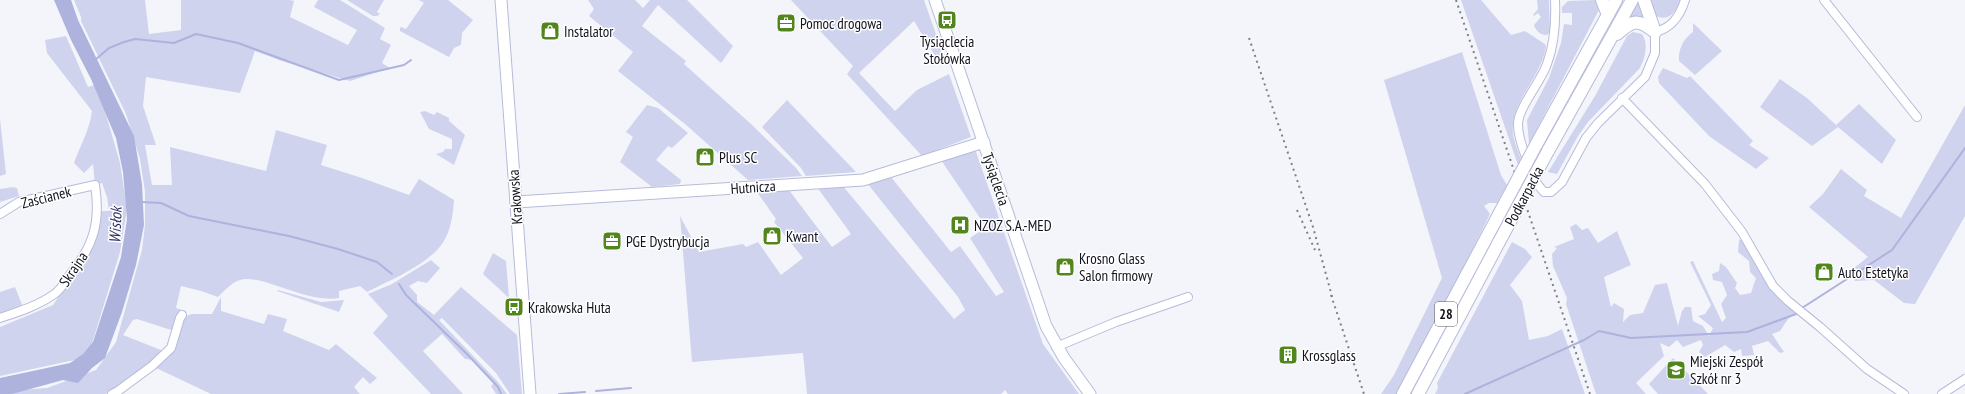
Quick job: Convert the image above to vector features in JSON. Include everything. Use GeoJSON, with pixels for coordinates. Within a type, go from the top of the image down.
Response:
{"type":"FeatureCollection","features":[{"type":"Feature","properties":{"kind":"main road"},"geometry":{"type":"LineString","coordinates":[[1602,0],[1608,15]]}},
{"type":"Feature","properties":{"kind":"main road","name":"Podkarpacka"},"geometry":{"type":"LineString","coordinates":[[1403,394],[1536,145],[1616,0]]}},
{"type":"Feature","properties":{"kind":"main road","name":"Podkarpacka"},"geometry":{"type":"LineString","coordinates":[[1418,394],[1548,151],[1632,0]]}},
{"type":"Feature","properties":{"kind":"main road"},"geometry":{"type":"LineString","coordinates":[[1644,0],[1655,32]]}},
{"type":"Feature","properties":{"kind":"main road"},"geometry":{"type":"LineString","coordinates":[[1609,42],[1627,24],[1645,24],[1655,32]]}},
{"type":"Feature","properties":{"kind":"street","name":"Krakowska"},"geometry":{"type":"LineString","coordinates":[[501,0],[530,394]]}},
{"type":"Feature","properties":{"kind":"street","name":"Tysiąclecia"},"geometry":{"type":"LineString","coordinates":[[935,0],[1046,326],[1056,347],[1090,394]]}},
{"type":"Feature","properties":{"kind":"street"},"geometry":{"type":"LineString","coordinates":[[1555,0],[1556,29],[1547,66],[1523,108],[1518,123],[1521,144],[1534,181],[1544,192],[1551,192],[1562,182],[1586,138],[1622,98],[1645,77],[1655,53],[1655,32],[1666,28],[1675,21],[1682,12],[1685,0]]}},
{"type":"Feature","properties":{"kind":"street"},"geometry":{"type":"LineString","coordinates":[[1824,0],[1917,117]]}},
{"type":"Feature","properties":{"kind":"street"},"geometry":{"type":"LineString","coordinates":[[1622,98],[1705,184],[1742,232],[1773,286],[1788,302],[1820,327],[1867,369],[1904,394]]}},
{"type":"Feature","properties":{"kind":"street","name":"Hutnicza"},"geometry":{"type":"LineString","coordinates":[[516,202],[863,180],[984,142]]}},
{"type":"Feature","properties":{"kind":"street","name":"Zaścianek"},"geometry":{"type":"LineString","coordinates":[[0,214],[19,202],[95,185]]}},
{"type":"Feature","properties":{"kind":"street","name":"Skrajna"},"geometry":{"type":"LineString","coordinates":[[0,318],[42,302],[56,294],[83,259],[96,225],[98,206],[95,185]]}},
{"type":"Feature","properties":{"kind":"street"},"geometry":{"type":"LineString","coordinates":[[1056,347],[1116,322],[1188,297]]}},
{"type":"Feature","properties":{"kind":"street"},"geometry":{"type":"LineString","coordinates":[[112,394],[152,366],[171,348],[182,315]]}},
{"type":"Feature","properties":{"kind":"street"},"geometry":{"type":"LineString","coordinates":[[1942,394],[1965,379]]}},
{"type":"Feature","properties":{"kind":"shaded area"},"geometry":{"type":"Polygon","coordinates":[[[54,0],[71,0],[78,20],[134,136],[142,184],[144,225],[136,265],[122,312],[105,358],[92,368],[78,383],[63,380],[12,394],[0,394],[0,378],[70,363],[83,354],[93,342],[121,257],[127,219],[123,172],[116,138],[91,79],[71,40],[54,0]]]}},
{"type":"Feature","properties":{"kind":"shaded area"},"geometry":{"type":"Polygon","coordinates":[[[74,0],[145,0],[149,34],[181,30],[181,0],[294,1],[290,17],[348,45],[357,30],[314,7],[318,0],[340,0],[385,28],[380,39],[391,45],[382,63],[390,68],[350,81],[282,61],[255,51],[240,93],[146,77],[143,106],[156,145],[145,145],[152,185],[172,185],[170,147],[266,171],[276,130],[327,145],[321,165],[409,195],[419,179],[454,200],[449,228],[442,244],[427,259],[397,277],[367,292],[360,286],[339,291],[339,298],[326,299],[313,297],[272,284],[249,279],[240,280],[234,283],[218,297],[181,286],[176,308],[185,311],[178,318],[175,329],[171,330],[137,319],[133,320],[123,335],[166,352],[119,389],[105,394],[11,394],[21,390],[47,388],[96,370],[116,342],[142,250],[145,225],[145,192],[140,159],[126,114],[81,21],[81,17],[74,0]]]}},
{"type":"Feature","properties":{"kind":"shaded area"},"geometry":{"type":"Polygon","coordinates":[[[347,0],[384,0],[377,12],[380,14],[373,16],[347,0]]]}},
{"type":"Feature","properties":{"kind":"shaded area"},"geometry":{"type":"Polygon","coordinates":[[[419,0],[448,0],[473,20],[462,33],[461,45],[454,48],[449,57],[400,31],[401,27],[406,29],[424,3],[419,0]]]}},
{"type":"Feature","properties":{"kind":"shaded area"},"geometry":{"type":"Polygon","coordinates":[[[588,0],[635,0],[643,8],[650,0],[687,0],[733,46],[721,63],[658,5],[642,26],[686,61],[684,64],[751,124],[796,168],[802,176],[748,180],[685,124],[618,71],[633,52],[589,16],[594,9],[588,0]]]}},
{"type":"Feature","properties":{"kind":"shaded area"},"geometry":{"type":"Polygon","coordinates":[[[791,0],[924,0],[944,57],[937,59],[914,21],[859,73],[895,111],[917,90],[949,74],[971,137],[922,156],[847,74],[853,66],[791,0]]]}},
{"type":"Feature","properties":{"kind":"shaded area"},"geometry":{"type":"Polygon","coordinates":[[[1461,0],[1481,0],[1511,35],[1525,31],[1545,44],[1546,47],[1543,58],[1521,100],[1513,122],[1513,133],[1521,159],[1518,165],[1461,0]]]}},
{"type":"Feature","properties":{"kind":"shaded area"},"geometry":{"type":"Polygon","coordinates":[[[1537,0],[1549,0],[1550,32],[1547,35],[1539,32],[1534,25],[1541,17],[1538,13],[1534,16],[1533,15],[1538,9],[1537,0]]]}},
{"type":"Feature","properties":{"kind":"shaded area"},"geometry":{"type":"Polygon","coordinates":[[[1595,0],[1599,6],[1599,10],[1529,144],[1527,120],[1549,78],[1561,43],[1564,24],[1572,25],[1572,13],[1562,13],[1562,7],[1568,1],[1595,0]]]}},
{"type":"Feature","properties":{"kind":"shaded area"},"geometry":{"type":"Polygon","coordinates":[[[1638,0],[1640,0],[1646,18],[1630,18],[1638,0]]]}},
{"type":"Feature","properties":{"kind":"shaded area"},"geometry":{"type":"Polygon","coordinates":[[[1648,0],[1680,0],[1671,15],[1661,18],[1656,16],[1648,0]]]}},
{"type":"Feature","properties":{"kind":"shaded area"},"geometry":{"type":"Polygon","coordinates":[[[1693,23],[1722,51],[1695,75],[1679,61],[1679,53],[1682,45],[1686,38],[1693,32],[1693,23]]]}},
{"type":"Feature","properties":{"kind":"shaded area"},"geometry":{"type":"Polygon","coordinates":[[[1633,32],[1642,34],[1646,47],[1645,55],[1640,68],[1588,122],[1578,136],[1557,174],[1548,172],[1595,96],[1627,36],[1633,32]]]}},
{"type":"Feature","properties":{"kind":"shaded area"},"geometry":{"type":"Polygon","coordinates":[[[66,36],[88,87],[94,85],[103,104],[120,163],[127,209],[120,252],[91,347],[79,359],[0,376],[0,327],[53,305],[84,260],[100,211],[109,211],[107,197],[102,183],[95,185],[93,164],[84,173],[74,163],[87,131],[92,111],[47,53],[45,40],[66,36]]]}},
{"type":"Feature","properties":{"kind":"shaded area"},"geometry":{"type":"Polygon","coordinates":[[[1462,52],[1501,175],[1507,185],[1497,203],[1489,203],[1484,206],[1490,214],[1457,281],[1396,394],[1381,394],[1394,375],[1442,278],[1384,80],[1462,52]]]}},
{"type":"Feature","properties":{"kind":"shaded area"},"geometry":{"type":"Polygon","coordinates":[[[1663,68],[1687,78],[1690,76],[1753,141],[1749,145],[1769,158],[1756,169],[1709,136],[1659,83],[1658,77],[1663,68]]]}},
{"type":"Feature","properties":{"kind":"shaded area"},"geometry":{"type":"Polygon","coordinates":[[[1780,79],[1807,98],[1836,125],[1859,104],[1896,140],[1882,164],[1838,127],[1812,146],[1760,107],[1780,79]]]}},
{"type":"Feature","properties":{"kind":"shaded area"},"geometry":{"type":"Polygon","coordinates":[[[787,100],[856,172],[806,176],[801,168],[762,127],[787,100]]]}},
{"type":"Feature","properties":{"kind":"shaded area"},"geometry":{"type":"Polygon","coordinates":[[[647,105],[658,108],[688,133],[672,148],[668,146],[656,160],[681,180],[680,184],[652,187],[620,162],[633,137],[626,132],[647,105]]]}},
{"type":"Feature","properties":{"kind":"shaded area"},"geometry":{"type":"Polygon","coordinates":[[[1965,105],[1965,216],[1915,304],[1904,303],[1874,280],[1855,281],[1849,272],[1868,257],[1809,207],[1823,194],[1841,169],[1867,190],[1864,196],[1901,218],[1965,105]]]}},
{"type":"Feature","properties":{"kind":"shaded area"},"geometry":{"type":"Polygon","coordinates":[[[425,111],[434,115],[437,112],[449,118],[449,121],[465,135],[454,165],[436,154],[443,152],[445,149],[452,149],[452,139],[429,129],[420,112],[425,111]]]}},
{"type":"Feature","properties":{"kind":"shaded area"},"geometry":{"type":"Polygon","coordinates":[[[0,119],[6,174],[0,176],[0,119]]]}},
{"type":"Feature","properties":{"kind":"shaded area"},"geometry":{"type":"Polygon","coordinates":[[[975,149],[1043,344],[1079,394],[1008,394],[1005,390],[1001,394],[807,394],[803,353],[692,362],[680,216],[699,252],[743,244],[746,247],[758,242],[781,275],[803,258],[774,222],[776,219],[757,192],[789,190],[832,247],[851,234],[817,187],[842,185],[954,319],[965,310],[958,297],[867,183],[891,177],[951,252],[960,246],[996,296],[1004,292],[970,238],[986,227],[941,160],[975,149]]]}},
{"type":"Feature","properties":{"kind":"shaded area"},"geometry":{"type":"Polygon","coordinates":[[[13,187],[17,188],[19,196],[0,202],[0,189],[13,187]]]}},
{"type":"Feature","properties":{"kind":"shaded area"},"geometry":{"type":"Polygon","coordinates":[[[1576,224],[1582,230],[1588,228],[1598,243],[1617,231],[1631,265],[1604,277],[1611,307],[1614,303],[1624,309],[1623,322],[1630,315],[1643,313],[1655,285],[1667,283],[1678,326],[1682,311],[1685,307],[1691,307],[1693,321],[1703,326],[1709,336],[1713,328],[1698,316],[1705,314],[1711,305],[1690,262],[1693,261],[1722,322],[1726,318],[1721,304],[1727,295],[1722,282],[1713,280],[1712,274],[1719,271],[1720,263],[1726,267],[1737,283],[1735,288],[1740,295],[1751,293],[1756,278],[1750,272],[1749,261],[1738,252],[1739,240],[1748,238],[1776,282],[1798,311],[1788,319],[1780,331],[1772,334],[1784,352],[1780,353],[1768,341],[1752,346],[1754,355],[1742,356],[1741,349],[1734,352],[1725,345],[1705,357],[1699,352],[1703,345],[1701,340],[1683,347],[1677,340],[1669,347],[1660,343],[1664,356],[1636,383],[1646,394],[1596,394],[1566,304],[1567,298],[1553,266],[1552,254],[1557,248],[1554,247],[1574,239],[1570,227],[1576,224]]]}},
{"type":"Feature","properties":{"kind":"shaded area"},"geometry":{"type":"Polygon","coordinates":[[[1512,242],[1525,249],[1532,257],[1510,285],[1522,301],[1529,340],[1548,336],[1562,329],[1585,394],[1435,394],[1438,388],[1437,383],[1512,242]]]}},
{"type":"Feature","properties":{"kind":"shaded area"},"geometry":{"type":"Polygon","coordinates":[[[493,253],[506,261],[509,298],[483,274],[493,253]]]}},
{"type":"Feature","properties":{"kind":"shaded area"},"geometry":{"type":"Polygon","coordinates":[[[431,260],[440,268],[427,283],[418,281],[409,286],[417,295],[417,302],[434,315],[461,287],[517,335],[522,394],[510,394],[496,373],[442,318],[439,320],[497,381],[507,394],[496,394],[491,386],[494,383],[474,360],[465,359],[442,334],[423,351],[463,394],[431,394],[373,333],[388,316],[368,294],[392,284],[431,260]]]}},
{"type":"Feature","properties":{"kind":"shaded area"},"geometry":{"type":"Polygon","coordinates":[[[15,287],[23,307],[0,316],[0,292],[15,287]]]}},
{"type":"Feature","properties":{"kind":"shaded area"},"geometry":{"type":"Polygon","coordinates":[[[278,290],[321,302],[344,300],[339,312],[277,291],[278,290]]]}},
{"type":"Feature","properties":{"kind":"shaded area"},"geometry":{"type":"Polygon","coordinates":[[[221,297],[221,311],[264,324],[268,314],[287,319],[283,331],[329,350],[336,344],[377,378],[370,384],[363,377],[354,387],[360,394],[211,394],[154,367],[168,353],[183,317],[192,314],[212,314],[221,297]]]}},
{"type":"Feature","properties":{"kind":"shaded area","name":"Miejski Zespół Szkół nr 3"},"geometry":{"type":"Polygon","coordinates":[[[1673,358],[1708,394],[1658,394],[1649,384],[1673,358]]]}},
{"type":"Feature","properties":{"kind":"waterway"},"geometry":{"type":"LineString","coordinates":[[95,60],[109,48],[135,39],[174,43],[196,34],[238,43],[339,80],[404,65],[411,60]]}},
{"type":"Feature","properties":{"kind":"waterway"},"geometry":{"type":"LineString","coordinates":[[1802,308],[1892,250],[1965,148]]}},
{"type":"Feature","properties":{"kind":"waterway"},"geometry":{"type":"LineString","coordinates":[[141,202],[161,203],[189,216],[289,236],[338,249],[377,262],[392,274]]}},
{"type":"Feature","properties":{"kind":"waterway"},"geometry":{"type":"LineString","coordinates":[[399,284],[406,295],[467,354],[498,387],[501,394]]}},
{"type":"Feature","properties":{"kind":"waterway"},"geometry":{"type":"LineString","coordinates":[[1465,394],[1584,340],[1599,331],[1631,338],[1747,332],[1796,314]]}},
{"type":"Feature","properties":{"kind":"waterway"},"geometry":{"type":"LineString","coordinates":[[596,391],[631,388]]}},
{"type":"Feature","properties":{"kind":"waterway"},"geometry":{"type":"LineString","coordinates":[[559,394],[585,392]]}},
{"type":"Feature","properties":{"kind":"railway"},"geometry":{"type":"LineString","coordinates":[[1456,0],[1590,394]]}},
{"type":"Feature","properties":{"kind":"railway"},"geometry":{"type":"LineString","coordinates":[[1249,38],[1313,227],[1333,300]]}},
{"type":"Feature","properties":{"kind":"railway"},"geometry":{"type":"LineString","coordinates":[[1297,210],[1315,250]]}},
{"type":"Feature","properties":{"kind":"railway"},"geometry":{"type":"LineString","coordinates":[[1331,295],[1364,394]]}},
{"type":"Feature","properties":{"kind":"place","name":"Tysiąclecia Stołówka"},"geometry":{"type":"Point","coordinates":[947,20]}},
{"type":"Feature","properties":{"kind":"place","name":"Pomoc drogowa"},"geometry":{"type":"Point","coordinates":[786,23]}},
{"type":"Feature","properties":{"kind":"place","name":"Instalator"},"geometry":{"type":"Point","coordinates":[550,31]}},
{"type":"Feature","properties":{"kind":"place","name":"Plus SC"},"geometry":{"type":"Point","coordinates":[705,157]}},
{"type":"Feature","properties":{"kind":"place","name":"NZOZ S.A.-MED"},"geometry":{"type":"Point","coordinates":[960,225]}},
{"type":"Feature","properties":{"kind":"place","name":"Kwant"},"geometry":{"type":"Point","coordinates":[772,236]}},
{"type":"Feature","properties":{"kind":"place","name":"PGE Dystrybucja"},"geometry":{"type":"Point","coordinates":[612,241]}},
{"type":"Feature","properties":{"kind":"place","name":"Krosno Glass Salon firmowy"},"geometry":{"type":"Point","coordinates":[1065,267]}},
{"type":"Feature","properties":{"kind":"place","name":"Auto Estetyka"},"geometry":{"type":"Point","coordinates":[1824,272]}},
{"type":"Feature","properties":{"kind":"place","name":"Krakowska Huta"},"geometry":{"type":"Point","coordinates":[514,307]}},
{"type":"Feature","properties":{"kind":"place","name":"Krossglass"},"geometry":{"type":"Point","coordinates":[1288,355]}},
{"type":"Feature","properties":{"kind":"place","name":"Miejski Zespół Szkół nr 3"},"geometry":{"type":"Point","coordinates":[1676,370]}},
{"type":"Feature","properties":{"kind":"water label","name":"Wisłok"},"geometry":{"type":"Point","coordinates":[115,225]}}]}
